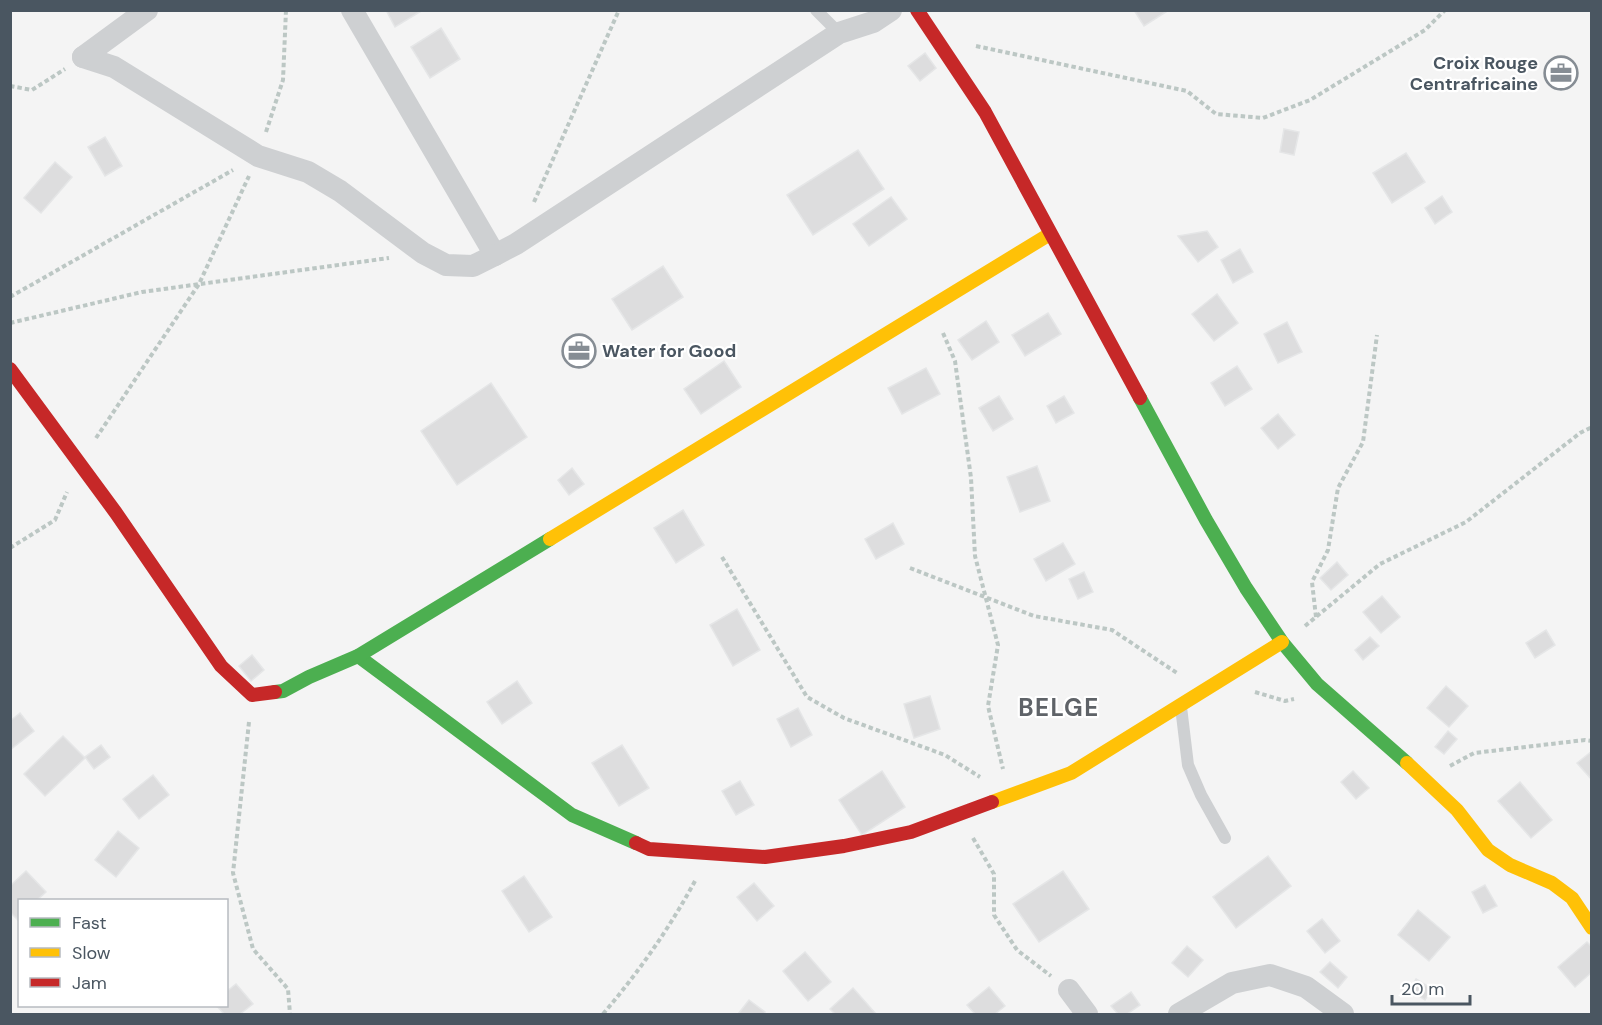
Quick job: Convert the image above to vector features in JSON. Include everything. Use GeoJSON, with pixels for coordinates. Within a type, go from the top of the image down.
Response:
{"type":"FeatureCollection","features":[{"type":"Feature","properties":{"kind":"street"},"geometry":{"type":"LineString","coordinates":[[83,57],[147,10]]}},
{"type":"Feature","properties":{"kind":"street"},"geometry":{"type":"LineString","coordinates":[[352,10],[495,255]]}},
{"type":"Feature","properties":{"kind":"street"},"geometry":{"type":"LineString","coordinates":[[83,57],[114,67],[258,156],[308,172],[340,191],[423,253],[446,265],[473,266],[516,244],[839,33],[873,22],[891,10]]}},
{"type":"Feature","properties":{"kind":"street"},"geometry":{"type":"LineString","coordinates":[[917,10],[985,112],[1206,520],[1246,588],[1282,642],[1317,684],[1457,810],[1488,850],[1510,866],[1552,884],[1572,898],[1592,928]]}},
{"type":"Feature","properties":{"kind":"street"},"geometry":{"type":"LineString","coordinates":[[10,369],[80,463],[221,666],[252,695],[283,691],[358,656],[1050,234]]}},
{"type":"Feature","properties":{"kind":"street"},"geometry":{"type":"LineString","coordinates":[[358,656],[572,815],[649,849],[765,857],[844,846],[911,832],[1071,773],[1282,642]]}},
{"type":"Feature","properties":{"kind":"street"},"geometry":{"type":"LineString","coordinates":[[1179,1014],[1232,983],[1270,975],[1306,987],[1343,1014]]}},
{"type":"Feature","properties":{"kind":"street"},"geometry":{"type":"LineString","coordinates":[[1069,990],[1087,1014]]}},
{"type":"Feature","properties":{"kind":"lane"},"geometry":{"type":"LineString","coordinates":[[816,10],[839,33]]}},
{"type":"Feature","properties":{"kind":"lane"},"geometry":{"type":"LineString","coordinates":[[1181,705],[1188,765],[1201,795],[1225,838]]}},
{"type":"Feature","properties":{"kind":"path"},"geometry":{"type":"LineString","coordinates":[[10,548],[55,520],[80,463],[200,284],[258,156],[284,80],[286,10]]}},
{"type":"Feature","properties":{"kind":"path"},"geometry":{"type":"LineString","coordinates":[[516,244],[619,10]]}},
{"type":"Feature","properties":{"kind":"path"},"geometry":{"type":"LineString","coordinates":[[934,37],[1187,91],[1216,114],[1263,118],[1310,100],[1425,30],[1445,10]]}},
{"type":"Feature","properties":{"kind":"path"},"geometry":{"type":"LineString","coordinates":[[10,86],[32,90],[83,57]]}},
{"type":"Feature","properties":{"kind":"path"},"geometry":{"type":"LineString","coordinates":[[10,297],[258,156]]}},
{"type":"Feature","properties":{"kind":"path"},"geometry":{"type":"LineString","coordinates":[[10,323],[142,292],[423,253]]}},
{"type":"Feature","properties":{"kind":"path"},"geometry":{"type":"LineString","coordinates":[[946,323],[942,334],[955,361],[971,478],[975,556],[998,645],[988,706],[1009,796]]}},
{"type":"Feature","properties":{"kind":"path"},"geometry":{"type":"LineString","coordinates":[[1317,617],[1312,582],[1328,550],[1338,488],[1363,442],[1377,335]]}},
{"type":"Feature","properties":{"kind":"path"},"geometry":{"type":"LineString","coordinates":[[1282,642],[1317,617],[1380,564],[1466,522],[1580,433],[1592,428]]}},
{"type":"Feature","properties":{"kind":"path"},"geometry":{"type":"LineString","coordinates":[[722,557],[807,697],[844,718],[945,755],[1009,796]]}},
{"type":"Feature","properties":{"kind":"path"},"geometry":{"type":"LineString","coordinates":[[910,568],[1034,616],[1112,630],[1181,676]]}},
{"type":"Feature","properties":{"kind":"path"},"geometry":{"type":"LineString","coordinates":[[1219,681],[1285,701],[1327,693]]}},
{"type":"Feature","properties":{"kind":"path"},"geometry":{"type":"LineString","coordinates":[[252,695],[233,873],[253,949],[288,989],[290,1014]]}},
{"type":"Feature","properties":{"kind":"path"},"geometry":{"type":"LineString","coordinates":[[1426,780],[1474,753],[1592,741]]}},
{"type":"Feature","properties":{"kind":"path"},"geometry":{"type":"LineString","coordinates":[[959,814],[994,874],[994,915],[1017,950],[1069,990]]}},
{"type":"Feature","properties":{"kind":"path"},"geometry":{"type":"LineString","coordinates":[[603,1014],[630,983],[677,914],[709,854]]}},
{"type":"Feature","properties":{"kind":"building"},"geometry":{"type":"Polygon","coordinates":[[[386,10],[423,10],[395,27],[386,10]]]}},
{"type":"Feature","properties":{"kind":"building"},"geometry":{"type":"Polygon","coordinates":[[[1134,10],[1169,10],[1144,26],[1134,10]]]}},
{"type":"Feature","properties":{"kind":"building"},"geometry":{"type":"Polygon","coordinates":[[[441,28],[460,59],[430,78],[411,47],[441,28]]]}},
{"type":"Feature","properties":{"kind":"building"},"geometry":{"type":"Polygon","coordinates":[[[925,53],[936,68],[920,81],[908,66],[925,53]]]}},
{"type":"Feature","properties":{"kind":"building"},"geometry":{"type":"Polygon","coordinates":[[[1284,129],[1299,132],[1294,155],[1280,152],[1284,129]]]}},
{"type":"Feature","properties":{"kind":"building"},"geometry":{"type":"Polygon","coordinates":[[[105,137],[122,166],[105,176],[88,147],[105,137]]]}},
{"type":"Feature","properties":{"kind":"building"},"geometry":{"type":"Polygon","coordinates":[[[858,150],[884,189],[813,235],[787,195],[858,150]]]}},
{"type":"Feature","properties":{"kind":"building"},"geometry":{"type":"Polygon","coordinates":[[[1406,153],[1425,182],[1392,203],[1373,173],[1406,153]]]}},
{"type":"Feature","properties":{"kind":"building"},"geometry":{"type":"Polygon","coordinates":[[[55,162],[72,177],[41,213],[24,198],[55,162]]]}},
{"type":"Feature","properties":{"kind":"building"},"geometry":{"type":"Polygon","coordinates":[[[1442,196],[1452,212],[1435,224],[1425,208],[1442,196]]]}},
{"type":"Feature","properties":{"kind":"building"},"geometry":{"type":"Polygon","coordinates":[[[891,197],[907,219],[869,246],[853,224],[891,197]]]}},
{"type":"Feature","properties":{"kind":"building"},"geometry":{"type":"Polygon","coordinates":[[[1207,231],[1218,247],[1198,262],[1178,236],[1207,231]]]}},
{"type":"Feature","properties":{"kind":"building"},"geometry":{"type":"Polygon","coordinates":[[[1240,249],[1253,272],[1233,283],[1221,260],[1240,249]]]}},
{"type":"Feature","properties":{"kind":"building"},"geometry":{"type":"Polygon","coordinates":[[[663,266],[683,297],[632,330],[612,299],[663,266]]]}},
{"type":"Feature","properties":{"kind":"building"},"geometry":{"type":"Polygon","coordinates":[[[1217,294],[1238,323],[1214,341],[1192,314],[1217,294]]]}},
{"type":"Feature","properties":{"kind":"building"},"geometry":{"type":"Polygon","coordinates":[[[1048,313],[1061,334],[1025,356],[1012,335],[1048,313]]]}},
{"type":"Feature","properties":{"kind":"building"},"geometry":{"type":"Polygon","coordinates":[[[986,321],[999,342],[972,360],[958,340],[986,321]]]}},
{"type":"Feature","properties":{"kind":"building"},"geometry":{"type":"Polygon","coordinates":[[[1287,322],[1302,352],[1278,363],[1264,334],[1287,322]]]}},
{"type":"Feature","properties":{"kind":"building"},"geometry":{"type":"Polygon","coordinates":[[[724,361],[741,387],[701,414],[684,389],[724,361]]]}},
{"type":"Feature","properties":{"kind":"building"},"geometry":{"type":"Polygon","coordinates":[[[1237,366],[1252,389],[1225,406],[1211,383],[1237,366]]]}},
{"type":"Feature","properties":{"kind":"building"},"geometry":{"type":"Polygon","coordinates":[[[926,368],[940,394],[902,414],[888,388],[926,368]]]}},
{"type":"Feature","properties":{"kind":"building"},"geometry":{"type":"Polygon","coordinates":[[[491,383],[527,437],[457,485],[421,431],[491,383]]]}},
{"type":"Feature","properties":{"kind":"building"},"geometry":{"type":"Polygon","coordinates":[[[999,396],[1013,419],[993,431],[979,408],[999,396]]]}},
{"type":"Feature","properties":{"kind":"building"},"geometry":{"type":"Polygon","coordinates":[[[1064,396],[1074,413],[1056,423],[1047,406],[1064,396]]]}},
{"type":"Feature","properties":{"kind":"building"},"geometry":{"type":"Polygon","coordinates":[[[1278,414],[1295,435],[1278,449],[1261,428],[1278,414]]]}},
{"type":"Feature","properties":{"kind":"building"},"geometry":{"type":"Polygon","coordinates":[[[1037,466],[1050,501],[1020,512],[1007,477],[1037,466]]]}},
{"type":"Feature","properties":{"kind":"building"},"geometry":{"type":"Polygon","coordinates":[[[572,468],[584,484],[569,495],[558,480],[572,468]]]}},
{"type":"Feature","properties":{"kind":"building"},"geometry":{"type":"Polygon","coordinates":[[[683,510],[704,545],[676,563],[654,528],[683,510]]]}},
{"type":"Feature","properties":{"kind":"building"},"geometry":{"type":"Polygon","coordinates":[[[893,523],[904,544],[876,559],[865,539],[893,523]]]}},
{"type":"Feature","properties":{"kind":"building"},"geometry":{"type":"Polygon","coordinates":[[[1063,543],[1075,564],[1046,581],[1034,559],[1063,543]]]}},
{"type":"Feature","properties":{"kind":"building"},"geometry":{"type":"Polygon","coordinates":[[[1337,562],[1348,575],[1331,590],[1320,578],[1337,562]]]}},
{"type":"Feature","properties":{"kind":"building"},"geometry":{"type":"Polygon","coordinates":[[[1084,572],[1093,592],[1078,599],[1069,579],[1084,572]]]}},
{"type":"Feature","properties":{"kind":"building"},"geometry":{"type":"Polygon","coordinates":[[[1382,596],[1400,617],[1381,633],[1363,612],[1382,596]]]}},
{"type":"Feature","properties":{"kind":"building"},"geometry":{"type":"Polygon","coordinates":[[[737,609],[760,650],[733,666],[710,625],[737,609]]]}},
{"type":"Feature","properties":{"kind":"building"},"geometry":{"type":"Polygon","coordinates":[[[1546,630],[1555,645],[1535,658],[1526,643],[1546,630]]]}},
{"type":"Feature","properties":{"kind":"building"},"geometry":{"type":"Polygon","coordinates":[[[1370,637],[1379,646],[1363,660],[1355,650],[1370,637]]]}},
{"type":"Feature","properties":{"kind":"building"},"geometry":{"type":"Polygon","coordinates":[[[252,655],[264,670],[251,681],[239,666],[252,655]]]}},
{"type":"Feature","properties":{"kind":"building"},"geometry":{"type":"Polygon","coordinates":[[[517,681],[532,703],[502,724],[487,702],[517,681]]]}},
{"type":"Feature","properties":{"kind":"building"},"geometry":{"type":"Polygon","coordinates":[[[1446,686],[1468,706],[1449,727],[1427,708],[1446,686]]]}},
{"type":"Feature","properties":{"kind":"building"},"geometry":{"type":"Polygon","coordinates":[[[930,696],[940,729],[914,738],[904,704],[930,696]]]}},
{"type":"Feature","properties":{"kind":"building"},"geometry":{"type":"Polygon","coordinates":[[[798,708],[812,735],[791,747],[777,719],[798,708]]]}},
{"type":"Feature","properties":{"kind":"building"},"geometry":{"type":"Polygon","coordinates":[[[20,713],[34,731],[10,750],[10,721],[20,713]]]}},
{"type":"Feature","properties":{"kind":"building"},"geometry":{"type":"Polygon","coordinates":[[[1448,731],[1457,739],[1444,754],[1435,747],[1448,731]]]}},
{"type":"Feature","properties":{"kind":"building"},"geometry":{"type":"Polygon","coordinates":[[[63,736],[85,758],[45,796],[24,774],[63,736]]]}},
{"type":"Feature","properties":{"kind":"building"},"geometry":{"type":"Polygon","coordinates":[[[101,745],[110,757],[94,769],[85,757],[101,745]]]}},
{"type":"Feature","properties":{"kind":"building"},"geometry":{"type":"Polygon","coordinates":[[[622,745],[649,788],[619,806],[592,763],[622,745]]]}},
{"type":"Feature","properties":{"kind":"building"},"geometry":{"type":"Polygon","coordinates":[[[1592,751],[1592,780],[1577,763],[1592,751]]]}},
{"type":"Feature","properties":{"kind":"building"},"geometry":{"type":"Polygon","coordinates":[[[882,771],[905,807],[862,835],[839,800],[882,771]]]}},
{"type":"Feature","properties":{"kind":"building"},"geometry":{"type":"Polygon","coordinates":[[[1353,771],[1369,788],[1356,799],[1341,782],[1353,771]]]}},
{"type":"Feature","properties":{"kind":"building"},"geometry":{"type":"Polygon","coordinates":[[[153,775],[169,795],[139,819],[123,799],[153,775]]]}},
{"type":"Feature","properties":{"kind":"building"},"geometry":{"type":"Polygon","coordinates":[[[740,781],[754,805],[736,815],[722,791],[740,781]]]}},
{"type":"Feature","properties":{"kind":"building"},"geometry":{"type":"Polygon","coordinates":[[[1520,782],[1552,820],[1531,838],[1498,801],[1520,782]]]}},
{"type":"Feature","properties":{"kind":"building"},"geometry":{"type":"Polygon","coordinates":[[[118,831],[139,848],[116,877],[95,860],[118,831]]]}},
{"type":"Feature","properties":{"kind":"building"},"geometry":{"type":"Polygon","coordinates":[[[1268,856],[1291,886],[1236,928],[1213,897],[1268,856]]]}},
{"type":"Feature","properties":{"kind":"building"},"geometry":{"type":"Polygon","coordinates":[[[26,871],[46,892],[38,899],[18,899],[18,920],[10,912],[10,886],[26,871]]]}},
{"type":"Feature","properties":{"kind":"building"},"geometry":{"type":"Polygon","coordinates":[[[1063,871],[1089,909],[1039,942],[1013,904],[1063,871]]]}},
{"type":"Feature","properties":{"kind":"building"},"geometry":{"type":"Polygon","coordinates":[[[524,876],[552,917],[529,932],[502,891],[524,876]]]}},
{"type":"Feature","properties":{"kind":"building"},"geometry":{"type":"Polygon","coordinates":[[[754,883],[774,906],[757,921],[737,897],[754,883]]]}},
{"type":"Feature","properties":{"kind":"building"},"geometry":{"type":"Polygon","coordinates":[[[1485,885],[1497,906],[1483,913],[1472,892],[1485,885]]]}},
{"type":"Feature","properties":{"kind":"building"},"geometry":{"type":"Polygon","coordinates":[[[1418,910],[1450,937],[1429,961],[1398,935],[1418,910]]]}},
{"type":"Feature","properties":{"kind":"building"},"geometry":{"type":"Polygon","coordinates":[[[1322,919],[1340,941],[1325,953],[1307,931],[1322,919]]]}},
{"type":"Feature","properties":{"kind":"building"},"geometry":{"type":"Polygon","coordinates":[[[1587,942],[1592,947],[1592,972],[1575,987],[1558,967],[1587,942]]]}},
{"type":"Feature","properties":{"kind":"building"},"geometry":{"type":"Polygon","coordinates":[[[1187,946],[1203,960],[1188,977],[1172,963],[1187,946]]]}},
{"type":"Feature","properties":{"kind":"building"},"geometry":{"type":"Polygon","coordinates":[[[805,952],[831,982],[808,1001],[783,971],[805,952]]]}},
{"type":"Feature","properties":{"kind":"building"},"geometry":{"type":"Polygon","coordinates":[[[1330,962],[1347,977],[1338,988],[1320,972],[1330,962]]]}},
{"type":"Feature","properties":{"kind":"building"},"geometry":{"type":"Polygon","coordinates":[[[1416,979],[1432,989],[1425,1000],[1410,990],[1416,979]]]}},
{"type":"Feature","properties":{"kind":"building"},"geometry":{"type":"Polygon","coordinates":[[[236,984],[253,1004],[240,1014],[224,1014],[218,1007],[228,1007],[228,990],[236,984]]]}},
{"type":"Feature","properties":{"kind":"building"},"geometry":{"type":"Polygon","coordinates":[[[989,987],[1005,1006],[995,1014],[975,1014],[967,1005],[989,987]]]}},
{"type":"Feature","properties":{"kind":"building"},"geometry":{"type":"Polygon","coordinates":[[[853,988],[876,1014],[835,1014],[830,1009],[853,988]]]}},
{"type":"Feature","properties":{"kind":"building"},"geometry":{"type":"Polygon","coordinates":[[[1131,992],[1140,1005],[1127,1014],[1118,1014],[1111,1006],[1131,992]]]}},
{"type":"Feature","properties":{"kind":"building"},"geometry":{"type":"Polygon","coordinates":[[[749,1000],[765,1012],[764,1014],[738,1014],[749,1000]]]}},
{"type":"Feature","properties":{"kind":"traffic: fast"},"geometry":{"type":"LineString","coordinates":[[1140,398],[1206,520],[1246,588],[1282,642],[1317,684],[1407,763]]}},
{"type":"Feature","properties":{"kind":"traffic: fast"},"geometry":{"type":"LineString","coordinates":[[275,692],[283,691],[358,656],[550,539]]}},
{"type":"Feature","properties":{"kind":"traffic: fast"},"geometry":{"type":"LineString","coordinates":[[358,656],[572,815],[636,843]]}},
{"type":"Feature","properties":{"kind":"traffic: slow"},"geometry":{"type":"LineString","coordinates":[[550,539],[1050,234]]}},
{"type":"Feature","properties":{"kind":"traffic: slow"},"geometry":{"type":"LineString","coordinates":[[992,802],[1071,773],[1282,642]]}},
{"type":"Feature","properties":{"kind":"traffic: slow"},"geometry":{"type":"LineString","coordinates":[[1407,763],[1457,810],[1488,850],[1510,865],[1552,883],[1572,898],[1592,928]]}},
{"type":"Feature","properties":{"kind":"traffic: jam"},"geometry":{"type":"LineString","coordinates":[[917,10],[985,112],[1140,398]]}},
{"type":"Feature","properties":{"kind":"traffic: jam"},"geometry":{"type":"LineString","coordinates":[[10,369],[116,513],[221,666],[252,695],[275,692]]}},
{"type":"Feature","properties":{"kind":"traffic: jam"},"geometry":{"type":"LineString","coordinates":[[636,843],[649,849],[765,857],[844,846],[911,832],[992,802]]}},
{"type":"Feature","properties":{"kind":"place","name":"Croix Rouge Centrafricaine"},"geometry":{"type":"Point","coordinates":[1561,73]}},
{"type":"Feature","properties":{"kind":"place","name":"Water for Good"},"geometry":{"type":"Point","coordinates":[579,351]}},
{"type":"Feature","properties":{"kind":"district","name":"BELGE"},"geometry":{"type":"Point","coordinates":[1059,707]}}]}
